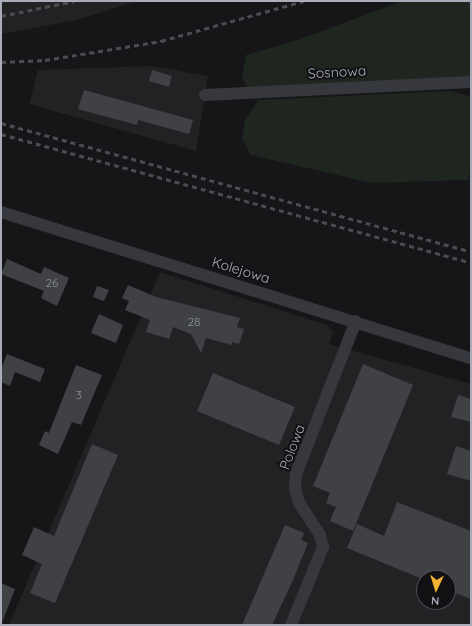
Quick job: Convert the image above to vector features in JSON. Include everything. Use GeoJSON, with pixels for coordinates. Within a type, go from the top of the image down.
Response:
{"type":"FeatureCollection","features":[{"type":"Feature","properties":{"kind":"street","name":"Sosnowa"},"geometry":{"type":"LineString","coordinates":[[205,95],[471,82]]}},
{"type":"Feature","properties":{"kind":"street","name":"Kolejowa"},"geometry":{"type":"LineString","coordinates":[[1,212],[356,321],[471,358]]}},
{"type":"Feature","properties":{"kind":"street","name":"Polowa"},"geometry":{"type":"LineString","coordinates":[[292,625],[323,547],[320,536],[299,503],[295,480],[356,321]]}},
{"type":"Feature","properties":{"kind":"shaded area"},"geometry":{"type":"Polygon","coordinates":[[[1,1],[137,1],[77,20],[1,34],[1,1]]]}},
{"type":"Feature","properties":{"kind":"shaded area"},"geometry":{"type":"Polygon","coordinates":[[[402,1],[471,1],[471,77],[247,87],[242,76],[246,55],[298,40],[402,1]]]}},
{"type":"Feature","properties":{"kind":"shaded area"},"geometry":{"type":"Polygon","coordinates":[[[151,66],[208,76],[196,151],[29,104],[38,70],[151,66]]]}},
{"type":"Feature","properties":{"kind":"shaded area"},"geometry":{"type":"Polygon","coordinates":[[[451,91],[471,97],[471,168],[468,180],[372,183],[251,155],[242,138],[245,120],[258,100],[451,91]]]}},
{"type":"Feature","properties":{"kind":"shaded area"},"geometry":{"type":"Polygon","coordinates":[[[160,272],[327,325],[333,332],[329,344],[471,384],[471,625],[9,625],[160,272]]]}},
{"type":"Feature","properties":{"kind":"building"},"geometry":{"type":"Polygon","coordinates":[[[152,70],[172,76],[169,87],[149,81],[152,70]]]}},
{"type":"Feature","properties":{"kind":"building"},"geometry":{"type":"Polygon","coordinates":[[[84,90],[193,120],[189,134],[138,120],[137,125],[78,109],[84,90]]]}},
{"type":"Feature","properties":{"kind":"building"},"geometry":{"type":"Polygon","coordinates":[[[7,259],[41,274],[44,267],[69,278],[57,306],[41,298],[44,291],[1,274],[7,259]]]}},
{"type":"Feature","properties":{"kind":"building"},"geometry":{"type":"Polygon","coordinates":[[[128,285],[156,297],[240,318],[237,327],[244,329],[239,344],[232,342],[232,345],[206,338],[201,353],[191,334],[173,327],[169,339],[146,332],[150,320],[125,310],[129,301],[122,298],[128,285]]]}},
{"type":"Feature","properties":{"kind":"building"},"geometry":{"type":"Polygon","coordinates":[[[97,286],[109,290],[104,301],[93,297],[97,286]]]}},
{"type":"Feature","properties":{"kind":"building"},"geometry":{"type":"Polygon","coordinates":[[[99,314],[123,325],[116,343],[91,333],[99,314]]]}},
{"type":"Feature","properties":{"kind":"building"},"geometry":{"type":"Polygon","coordinates":[[[7,354],[45,369],[40,382],[15,372],[10,386],[1,382],[1,369],[7,354]]]}},
{"type":"Feature","properties":{"kind":"building"},"geometry":{"type":"Polygon","coordinates":[[[363,364],[413,385],[353,531],[330,521],[336,507],[326,503],[330,493],[313,486],[363,364]]]}},
{"type":"Feature","properties":{"kind":"building"},"geometry":{"type":"Polygon","coordinates":[[[76,365],[102,375],[81,425],[72,422],[58,454],[39,445],[45,431],[49,433],[76,365]]]}},
{"type":"Feature","properties":{"kind":"building"},"geometry":{"type":"Polygon","coordinates":[[[213,373],[295,407],[279,445],[197,411],[213,373]]]}},
{"type":"Feature","properties":{"kind":"building"},"geometry":{"type":"Polygon","coordinates":[[[458,395],[471,399],[471,422],[451,417],[458,395]]]}},
{"type":"Feature","properties":{"kind":"building"},"geometry":{"type":"Polygon","coordinates":[[[92,444],[118,455],[55,603],[30,593],[42,564],[22,555],[34,527],[54,536],[92,444]]]}},
{"type":"Feature","properties":{"kind":"building"},"geometry":{"type":"Polygon","coordinates":[[[456,446],[471,451],[471,481],[447,474],[456,446]]]}},
{"type":"Feature","properties":{"kind":"building"},"geometry":{"type":"Polygon","coordinates":[[[397,502],[471,531],[471,599],[456,593],[456,570],[416,570],[416,576],[347,548],[357,524],[384,536],[397,502]]]}},
{"type":"Feature","properties":{"kind":"building"},"geometry":{"type":"Polygon","coordinates":[[[285,525],[304,533],[301,540],[308,543],[293,580],[272,625],[242,625],[285,525]]]}},
{"type":"Feature","properties":{"kind":"building"},"geometry":{"type":"Polygon","coordinates":[[[1,583],[15,589],[2,623],[1,622],[1,583]]]}},
{"type":"Feature","properties":{"kind":"railway"},"geometry":{"type":"LineString","coordinates":[[1,16],[74,1]]}},
{"type":"Feature","properties":{"kind":"railway"},"geometry":{"type":"LineString","coordinates":[[1,62],[45,60],[161,41],[303,1]]}},
{"type":"Feature","properties":{"kind":"railway"},"geometry":{"type":"LineString","coordinates":[[1,123],[471,252]]}},
{"type":"Feature","properties":{"kind":"railway"},"geometry":{"type":"LineString","coordinates":[[1,134],[471,263]]}}]}
